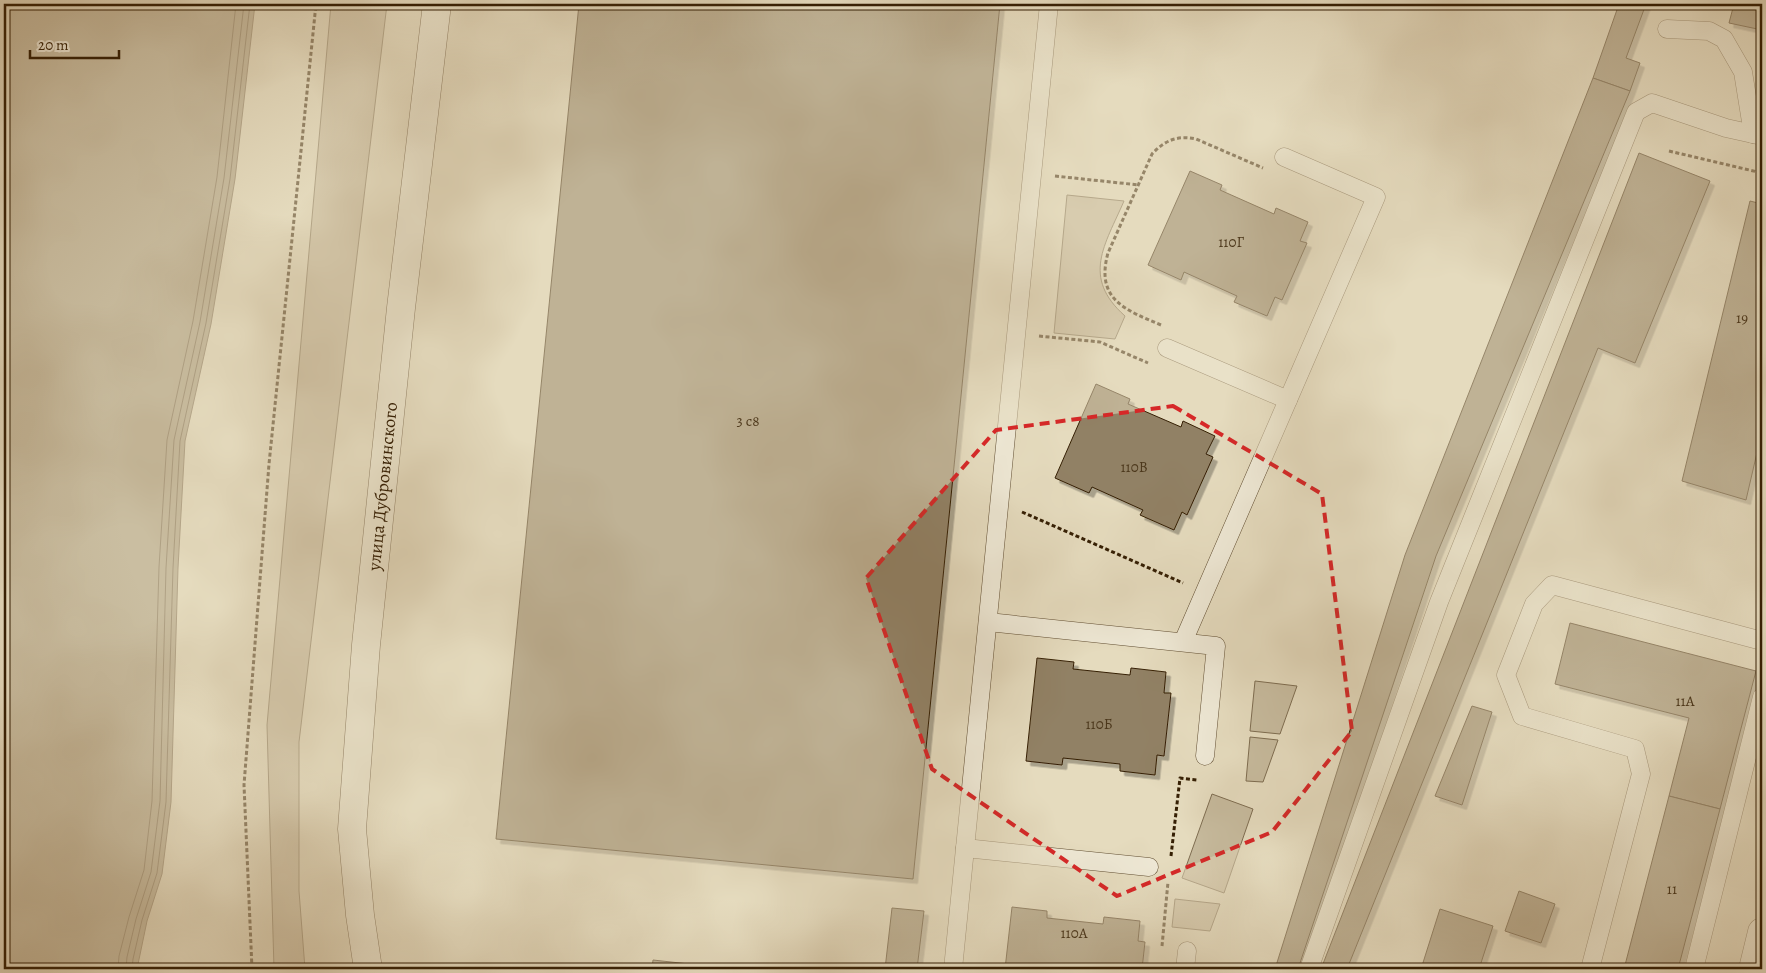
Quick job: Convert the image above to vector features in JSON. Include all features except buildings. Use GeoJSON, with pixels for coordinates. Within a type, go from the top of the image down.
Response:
{"type":"FeatureCollection","features":[{"type":"Feature","properties":{"kind":"main road","name":"улица Дубровинского"},"geometry":{"type":"LineString","coordinates":[[368,969],[360,915],[352,829],[366,645],[401,308],[437,4]]}},
{"type":"Feature","properties":{"kind":"main road"},"geometry":{"type":"LineString","coordinates":[[1753,969],[1762,932]]}},
{"type":"Feature","properties":{"kind":"lane"},"geometry":{"type":"LineString","coordinates":[[953,969],[1049,4]]}},
{"type":"Feature","properties":{"kind":"lane"},"geometry":{"type":"LineString","coordinates":[[1309,969],[1439,602],[1636,112],[1652,103],[1726,128],[1758,135],[1743,72],[1724,39],[1709,31],[1667,29]]}},
{"type":"Feature","properties":{"kind":"lane"},"geometry":{"type":"LineString","coordinates":[[1183,642],[1376,197],[1284,157]]}},
{"type":"Feature","properties":{"kind":"lane"},"geometry":{"type":"LineString","coordinates":[[1167,348],[1288,400]]}},
{"type":"Feature","properties":{"kind":"lane"},"geometry":{"type":"LineString","coordinates":[[1590,969],[1641,774],[1635,749],[1522,716],[1506,675],[1534,604],[1552,585],[1762,641]]}},
{"type":"Feature","properties":{"kind":"lane"},"geometry":{"type":"LineString","coordinates":[[988,622],[1216,646],[1205,756]]}},
{"type":"Feature","properties":{"kind":"lane"},"geometry":{"type":"LineString","coordinates":[[1694,969],[1762,697]]}},
{"type":"Feature","properties":{"kind":"lane"},"geometry":{"type":"LineString","coordinates":[[965,848],[1149,867]]}},
{"type":"Feature","properties":{"kind":"lane"},"geometry":{"type":"LineString","coordinates":[[1185,969],[1187,951]]}},
{"type":"Feature","properties":{"kind":"path"},"geometry":{"type":"LineString","coordinates":[[252,969],[244,786],[269,464],[316,4]]}},
{"type":"Feature","properties":{"kind":"path"},"geometry":{"type":"LineString","coordinates":[[1128,311],[1119,304],[1107,285],[1105,264],[1108,253],[1152,154],[1160,146],[1178,138],[1196,139],[1276,173],[1284,157]]}},
{"type":"Feature","properties":{"kind":"path"},"geometry":{"type":"LineString","coordinates":[[1669,151],[1762,173]]}},
{"type":"Feature","properties":{"kind":"path"},"geometry":{"type":"LineString","coordinates":[[1032,174],[1139,185]]}},
{"type":"Feature","properties":{"kind":"path"},"geometry":{"type":"LineString","coordinates":[[1016,334],[1100,342],[1159,368],[1167,348]]}},
{"type":"Feature","properties":{"kind":"path"},"geometry":{"type":"LineString","coordinates":[[1000,502],[1205,592]]}},
{"type":"Feature","properties":{"kind":"path"},"geometry":{"type":"LineString","coordinates":[[1187,951],[1162,948],[1180,778],[1203,780],[1205,756]]}},
{"type":"Feature","properties":{"kind":"path"},"geometry":{"type":"LineString","coordinates":[[1149,867],[1170,869]]}},
{"type":"Feature","properties":{"kind":"highlighted area"},"geometry":{"type":"Polygon","coordinates":[[[1173,406],[1322,494],[1352,731],[1272,832],[1117,896],[932,769],[866,578],[996,430],[1173,406]]]}},
{"type":"Feature","properties":{"kind":"shaded area"},"geometry":{"type":"Polygon","coordinates":[[[331,4],[387,4],[299,742],[299,891],[305,969],[274,969],[267,725],[331,4]]]}},
{"type":"Feature","properties":{"kind":"shaded area"},"geometry":{"type":"Polygon","coordinates":[[[1067,195],[1124,201],[1104,246],[1100,274],[1104,288],[1112,302],[1125,316],[1115,339],[1054,333],[1067,195]]]}},
{"type":"Feature","properties":{"kind":"shaded area"},"geometry":{"type":"Polygon","coordinates":[[[1255,681],[1297,686],[1280,734],[1250,731],[1255,681]]]}},
{"type":"Feature","properties":{"kind":"shaded area"},"geometry":{"type":"Polygon","coordinates":[[[1250,737],[1278,740],[1263,782],[1246,781],[1250,737]]]}},
{"type":"Feature","properties":{"kind":"shaded area"},"geometry":{"type":"Polygon","coordinates":[[[1212,794],[1253,809],[1224,893],[1182,878],[1212,794]]]}},
{"type":"Feature","properties":{"kind":"shaded area"},"geometry":{"type":"Polygon","coordinates":[[[1175,899],[1220,904],[1210,931],[1172,927],[1175,899]]]}},
{"type":"Feature","properties":{"kind":"water"},"geometry":{"type":"Polygon","coordinates":[[[4,4],[255,4],[235,179],[211,324],[185,441],[178,568],[171,802],[162,874],[147,921],[137,969],[4,969],[4,4]]]}}]}
